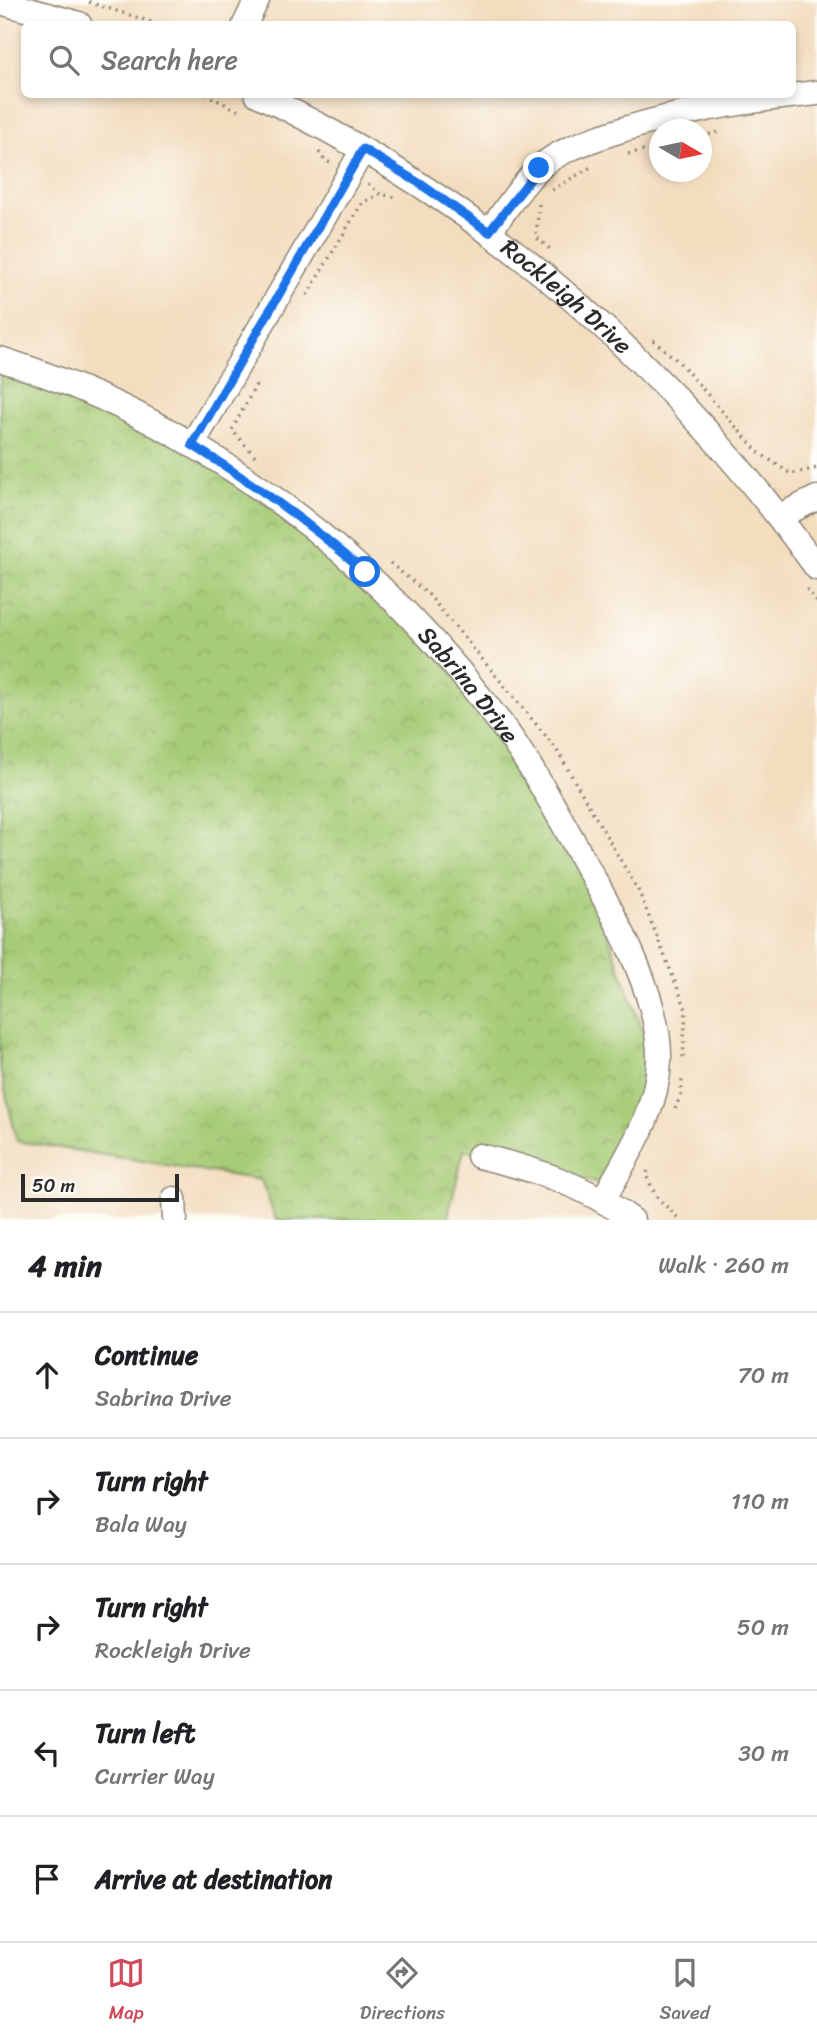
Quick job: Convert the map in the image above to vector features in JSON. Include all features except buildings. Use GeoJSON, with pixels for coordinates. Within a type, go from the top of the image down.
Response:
{"type":"FeatureCollection","features":[{"type":"Feature","properties":{"kind":"street"},"geometry":{"type":"LineString","coordinates":[[246,21],[257,0]]}},
{"type":"Feature","properties":{"kind":"street"},"geometry":{"type":"LineString","coordinates":[[0,2],[68,21]]}},
{"type":"Feature","properties":{"kind":"street"},"geometry":{"type":"LineString","coordinates":[[796,95],[817,93]]}},
{"type":"Feature","properties":{"kind":"street","name":"Rockleigh Drive"},"geometry":{"type":"LineString","coordinates":[[265,98],[363,149],[419,183],[558,285],[659,377],[718,440],[780,516],[809,574]]}},
{"type":"Feature","properties":{"kind":"street"},"geometry":{"type":"LineString","coordinates":[[489,232],[539,168],[556,155],[577,145],[640,124],[705,108],[766,98]]}},
{"type":"Feature","properties":{"kind":"street"},"geometry":{"type":"LineString","coordinates":[[192,445],[363,149]]}},
{"type":"Feature","properties":{"kind":"street","name":"Sabrina Drive"},"geometry":{"type":"LineString","coordinates":[[0,359],[86,391],[150,422],[255,485],[312,527],[365,572],[415,621],[462,674],[509,735],[562,820],[592,876],[650,1001],[657,1031],[659,1061],[655,1091],[646,1120],[603,1200]]}},
{"type":"Feature","properties":{"kind":"street"},"geometry":{"type":"LineString","coordinates":[[780,516],[817,498]]}},
{"type":"Feature","properties":{"kind":"street"},"geometry":{"type":"LineString","coordinates":[[479,1156],[531,1168],[568,1182],[603,1200],[632,1220]]}},
{"type":"Feature","properties":{"kind":"path"},"geometry":{"type":"LineString","coordinates":[[83,0],[148,21]]}},
{"type":"Feature","properties":{"kind":"path"},"geometry":{"type":"LineString","coordinates":[[625,155],[649,149]]}},
{"type":"Feature","properties":{"kind":"path"},"geometry":{"type":"LineString","coordinates":[[550,191],[601,160]]}},
{"type":"Feature","properties":{"kind":"path"},"geometry":{"type":"LineString","coordinates":[[380,194],[404,200]]}},
{"type":"Feature","properties":{"kind":"path"},"geometry":{"type":"LineString","coordinates":[[539,198],[536,237],[556,255]]}},
{"type":"Feature","properties":{"kind":"path"},"geometry":{"type":"LineString","coordinates":[[648,335],[679,362],[758,452],[791,474],[817,468]]}},
{"type":"Feature","properties":{"kind":"path"},"geometry":{"type":"LineString","coordinates":[[809,574],[817,602]]}},
{"type":"Feature","properties":{"kind":"green space"},"geometry":{"type":"Polygon","coordinates":[[[0,373],[167,431],[394,599],[564,814],[658,1073],[607,1185],[464,1150],[447,1220],[276,1220],[261,1180],[17,1141],[0,1069],[0,373]]]}},
{"type":"Feature","properties":{"kind":"route"},"geometry":{"type":"LineString","coordinates":[[365,572],[312,527],[255,485],[192,445],[363,149],[419,183],[489,232],[539,168]]}}]}
